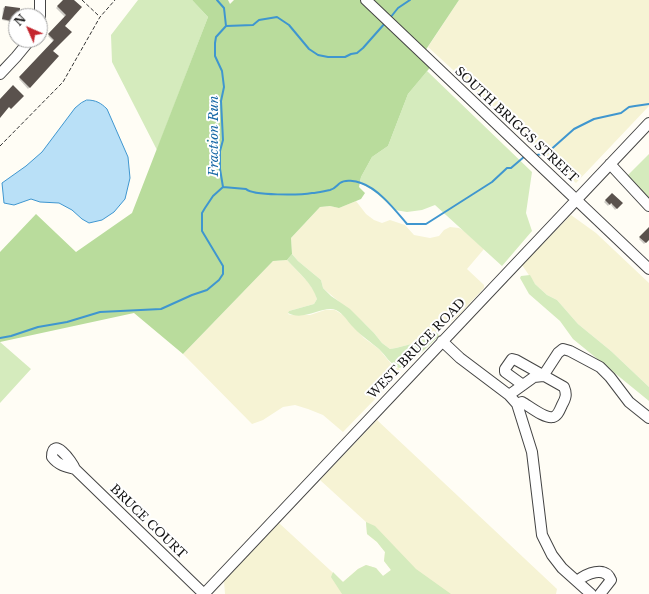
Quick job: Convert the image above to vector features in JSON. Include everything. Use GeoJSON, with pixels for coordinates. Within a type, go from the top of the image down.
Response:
{"type":"FeatureCollection","features":[{"type":"Feature","properties":{"kind":"street","name":"SOUTH BRIGGS STREET"},"geometry":{"type":"LineString","coordinates":[[366,0],[649,269]]}},
{"type":"Feature","properties":{"kind":"street"},"geometry":{"type":"LineString","coordinates":[[0,74],[24,48]]}},
{"type":"Feature","properties":{"kind":"street","name":"WEST BRUCE ROAD"},"geometry":{"type":"LineString","coordinates":[[204,594],[649,123]]}},
{"type":"Feature","properties":{"kind":"street"},"geometry":{"type":"LineString","coordinates":[[610,164],[649,206]]}},
{"type":"Feature","properties":{"kind":"street"},"geometry":{"type":"LineString","coordinates":[[442,341],[460,358],[509,395],[517,404],[532,452],[542,535],[552,555],[562,568],[591,594]]}},
{"type":"Feature","properties":{"kind":"street"},"geometry":{"type":"LineString","coordinates":[[543,376],[562,348],[570,351],[600,367],[610,377],[629,402],[649,418]]}},
{"type":"Feature","properties":{"kind":"street"},"geometry":{"type":"LineString","coordinates":[[517,404],[522,402],[546,417],[553,417],[557,414],[566,398],[564,387],[512,359],[505,369],[505,372],[523,385]]}},
{"type":"Feature","properties":{"kind":"street"},"geometry":{"type":"LineString","coordinates":[[509,395],[534,377],[543,376]]}},
{"type":"Feature","properties":{"kind":"street","name":"BRUCE COURT"},"geometry":{"type":"LineString","coordinates":[[75,469],[204,594]]}},
{"type":"Feature","properties":{"kind":"street"},"geometry":{"type":"LineString","coordinates":[[577,581],[586,574],[603,572],[609,574],[611,580],[600,594]]}},
{"type":"Feature","properties":{"kind":"path"},"geometry":{"type":"LineString","coordinates":[[82,0],[100,17]]}},
{"type":"Feature","properties":{"kind":"path"},"geometry":{"type":"LineString","coordinates":[[0,146],[63,82],[100,17],[115,0]]}},
{"type":"Feature","properties":{"kind":"shaded area"},"geometry":{"type":"Polygon","coordinates":[[[459,0],[649,0],[649,106],[576,183],[428,47],[459,0]]]}},
{"type":"Feature","properties":{"kind":"shaded area"},"geometry":{"type":"Polygon","coordinates":[[[356,201],[366,214],[374,220],[382,223],[390,220],[405,225],[414,235],[430,238],[439,236],[444,230],[450,227],[459,228],[464,231],[484,249],[467,269],[484,285],[484,288],[456,318],[433,335],[419,342],[390,349],[382,343],[365,324],[323,288],[321,280],[298,261],[292,254],[291,238],[320,207],[330,206],[339,208],[356,201]]]}},
{"type":"Feature","properties":{"kind":"shaded area"},"geometry":{"type":"Polygon","coordinates":[[[571,215],[596,233],[649,283],[649,387],[611,351],[578,324],[557,300],[547,295],[535,284],[522,265],[571,215]]]}},
{"type":"Feature","properties":{"kind":"shaded area"},"geometry":{"type":"Polygon","coordinates":[[[287,260],[308,282],[315,292],[317,299],[314,304],[289,311],[288,314],[310,315],[325,310],[335,310],[343,315],[364,338],[379,349],[392,365],[399,368],[400,371],[343,432],[323,415],[295,405],[283,407],[263,420],[252,424],[183,354],[273,261],[287,260]]]}},
{"type":"Feature","properties":{"kind":"shaded area"},"geometry":{"type":"Polygon","coordinates":[[[377,420],[557,589],[556,594],[225,594],[224,581],[279,523],[343,582],[358,569],[366,565],[376,568],[383,576],[391,570],[384,561],[385,552],[377,542],[367,534],[366,522],[320,480],[377,420]]]}},
{"type":"Feature","properties":{"kind":"green space"},"geometry":{"type":"Polygon","coordinates":[[[138,0],[192,0],[208,17],[157,150],[112,62],[111,35],[138,0]]]}},
{"type":"Feature","properties":{"kind":"green space"},"geometry":{"type":"Polygon","coordinates":[[[192,0],[228,0],[230,4],[234,0],[459,0],[423,54],[433,64],[408,94],[388,146],[372,157],[361,177],[359,187],[365,193],[361,199],[339,208],[330,206],[320,207],[291,238],[292,254],[287,260],[273,261],[183,354],[134,313],[0,342],[0,252],[36,214],[76,252],[132,213],[208,17],[192,0]]]}},
{"type":"Feature","properties":{"kind":"green space"},"geometry":{"type":"Polygon","coordinates":[[[427,71],[532,172],[526,213],[532,231],[502,266],[435,205],[422,210],[407,212],[395,210],[374,191],[360,183],[361,177],[372,157],[388,146],[408,94],[427,71]]]}},
{"type":"Feature","properties":{"kind":"green space"},"geometry":{"type":"Polygon","coordinates":[[[649,154],[649,206],[624,179],[649,154]]]}},
{"type":"Feature","properties":{"kind":"green space"},"geometry":{"type":"Polygon","coordinates":[[[292,254],[298,261],[321,280],[323,288],[331,296],[350,309],[382,343],[390,349],[419,342],[437,332],[439,336],[408,365],[399,368],[359,333],[339,311],[331,309],[300,316],[288,313],[289,311],[314,304],[317,299],[312,288],[287,260],[292,254]]]}},
{"type":"Feature","properties":{"kind":"green space"},"geometry":{"type":"Polygon","coordinates":[[[530,275],[535,284],[547,295],[557,300],[578,324],[611,351],[649,387],[649,401],[573,339],[560,321],[529,294],[520,278],[521,276],[530,275]]]}},
{"type":"Feature","properties":{"kind":"green space"},"geometry":{"type":"Polygon","coordinates":[[[0,342],[31,369],[0,403],[0,342]]]}},
{"type":"Feature","properties":{"kind":"green space"},"geometry":{"type":"Polygon","coordinates":[[[366,522],[375,526],[416,569],[451,594],[342,594],[331,577],[333,572],[343,582],[358,569],[366,565],[376,568],[383,576],[391,570],[384,561],[385,552],[377,542],[367,534],[366,522]]]}},
{"type":"Feature","properties":{"kind":"water"},"geometry":{"type":"Polygon","coordinates":[[[87,100],[98,102],[107,109],[128,157],[130,178],[125,199],[114,212],[102,220],[89,223],[72,210],[59,203],[40,202],[31,199],[14,205],[4,203],[2,183],[26,166],[42,152],[75,108],[87,100]]]}},
{"type":"Feature","properties":{"kind":"building"},"geometry":{"type":"Polygon","coordinates":[[[63,0],[74,0],[82,7],[65,26],[72,32],[53,51],[59,56],[30,88],[19,77],[54,40],[48,34],[66,15],[57,6],[63,0]]]}},
{"type":"Feature","properties":{"kind":"building"},"geometry":{"type":"Polygon","coordinates":[[[5,6],[20,8],[8,8],[8,20],[2,19],[5,6]]]}},
{"type":"Feature","properties":{"kind":"building"},"geometry":{"type":"Polygon","coordinates":[[[13,85],[24,96],[11,109],[9,107],[0,118],[0,99],[13,85]]]}},
{"type":"Feature","properties":{"kind":"building"},"geometry":{"type":"Polygon","coordinates":[[[612,193],[623,203],[617,209],[605,200],[612,193]]]}},
{"type":"Feature","properties":{"kind":"building"},"geometry":{"type":"Polygon","coordinates":[[[649,227],[649,240],[646,243],[639,237],[649,227]]]}},
{"type":"Feature","properties":{"kind":"waterway"},"geometry":{"type":"LineString","coordinates":[[217,0],[224,8],[226,26]]}},
{"type":"Feature","properties":{"kind":"waterway","name":"Fraction Run"},"geometry":{"type":"LineString","coordinates":[[390,18],[398,8],[410,0]]}},
{"type":"Feature","properties":{"kind":"waterway","name":"Fraction Run"},"geometry":{"type":"LineString","coordinates":[[223,187],[220,169],[220,151],[223,140],[221,101],[224,87],[222,71],[215,56],[215,43],[216,37],[226,26],[253,25],[259,20],[277,17],[289,25],[309,49],[318,55],[328,57],[345,57],[357,53],[363,48],[386,22]]}},
{"type":"Feature","properties":{"kind":"waterway"},"geometry":{"type":"LineString","coordinates":[[537,155],[547,153],[574,129],[594,119],[621,113],[629,107],[649,104]]}},
{"type":"Feature","properties":{"kind":"waterway"},"geometry":{"type":"LineString","coordinates":[[223,187],[246,189],[267,194],[298,194],[316,193],[330,190],[342,182],[359,182],[368,186],[380,195],[392,206],[407,224],[426,224],[492,182],[507,168],[511,168],[525,156]]}},
{"type":"Feature","properties":{"kind":"waterway","name":"Fraction Run"},"geometry":{"type":"LineString","coordinates":[[0,338],[38,327],[67,322],[100,312],[161,309],[207,290],[219,280],[223,274],[223,266],[202,231],[202,213],[213,196],[223,187]]}}]}
